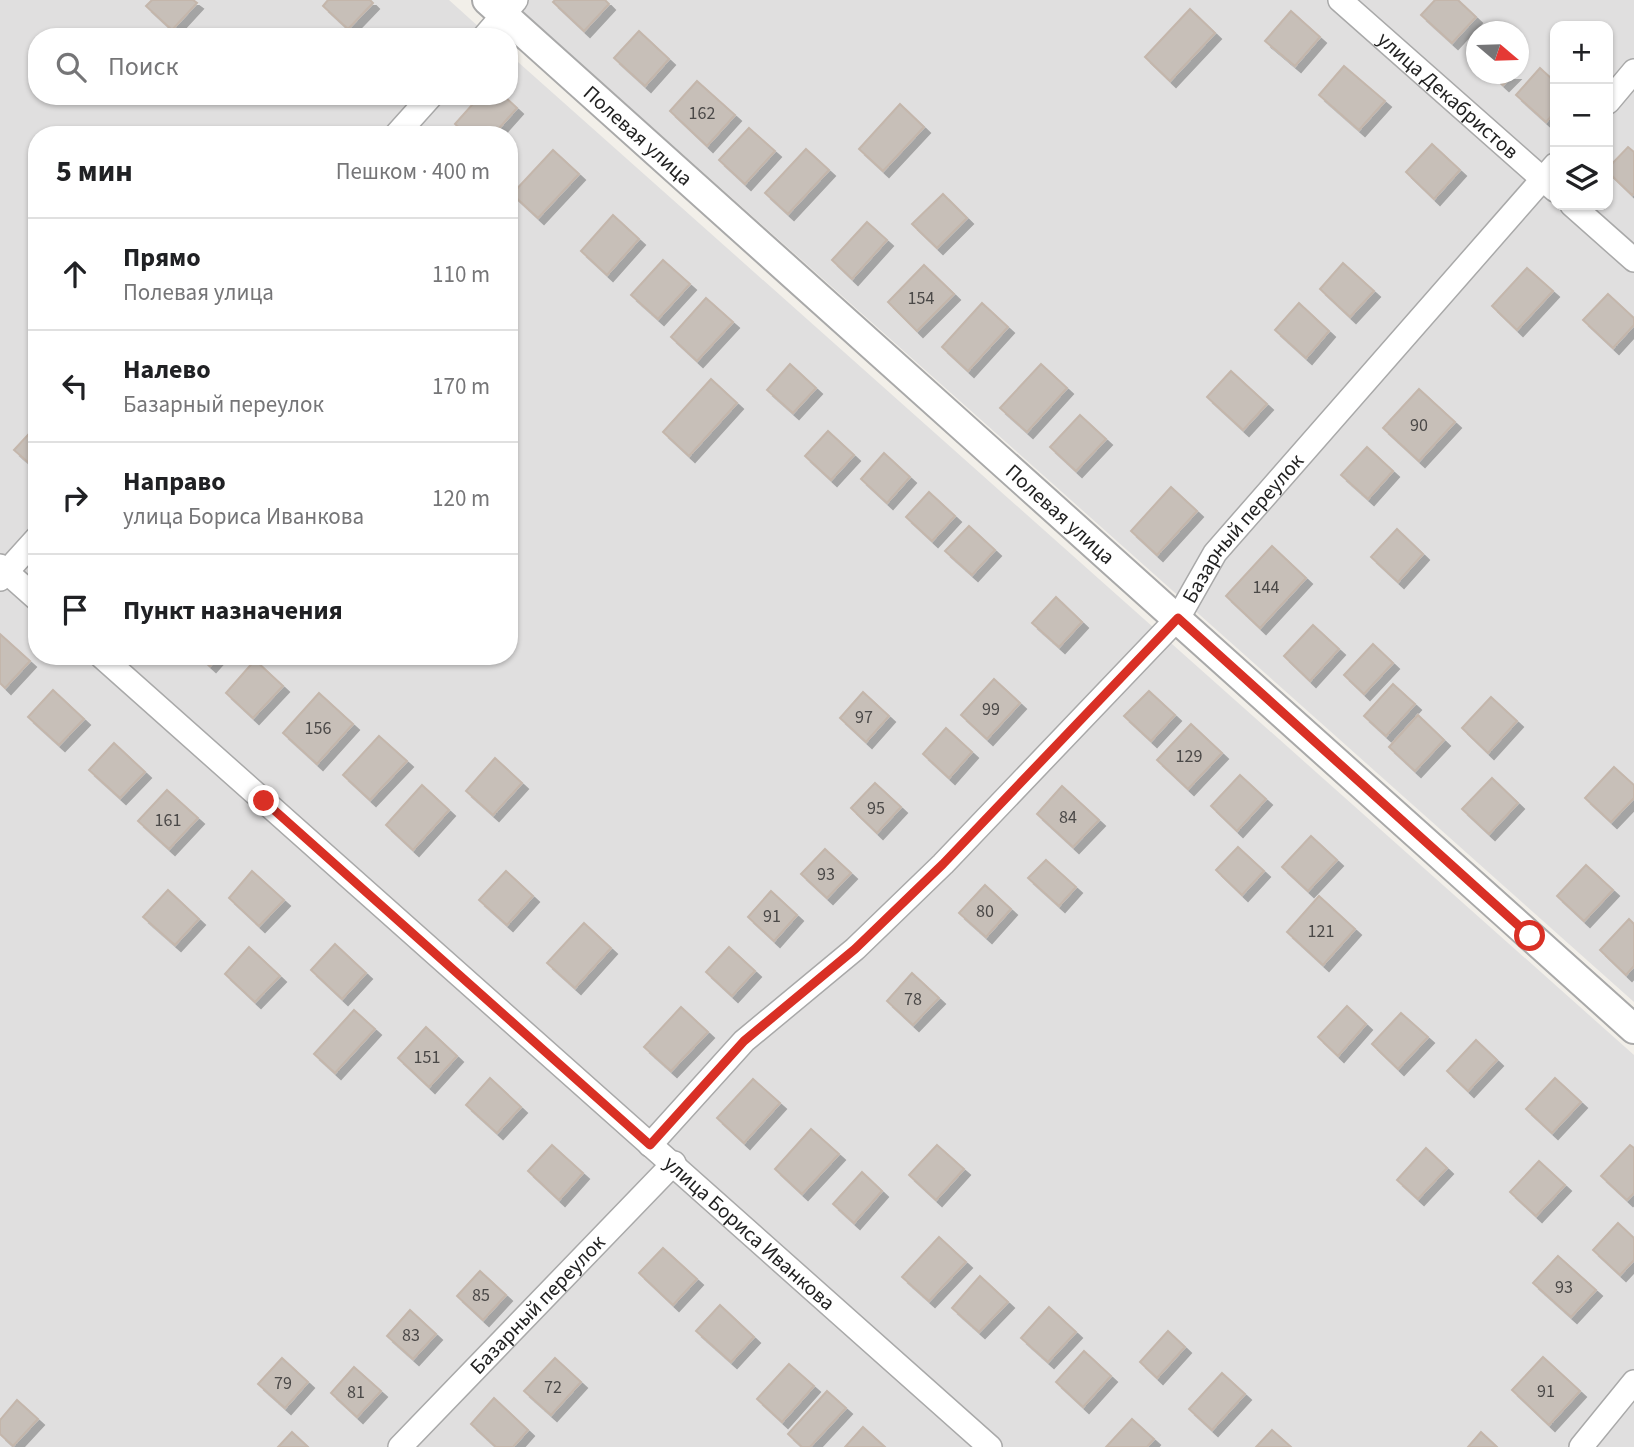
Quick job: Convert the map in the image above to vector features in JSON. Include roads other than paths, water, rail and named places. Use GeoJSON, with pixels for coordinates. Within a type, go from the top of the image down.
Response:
{"type":"FeatureCollection","features":[{"type":"Feature","properties":{"kind":"street","name":"улица Декабристов"},"geometry":{"type":"LineString","coordinates":[[1340,0],[1550,177]]}},
{"type":"Feature","properties":{"kind":"street"},"geometry":{"type":"LineString","coordinates":[[489,28],[502,5]]}},
{"type":"Feature","properties":{"kind":"street","name":"Полевая улица"},"geometry":{"type":"LineString","coordinates":[[502,5],[1634,1029]]}},
{"type":"Feature","properties":{"kind":"street"},"geometry":{"type":"LineString","coordinates":[[1613,96],[1634,71]]}},
{"type":"Feature","properties":{"kind":"street"},"geometry":{"type":"LineString","coordinates":[[404,126],[423,105]]}},
{"type":"Feature","properties":{"kind":"street","name":"Базарный переулок"},"geometry":{"type":"LineString","coordinates":[[650,1145],[744,1041],[855,949],[943,864],[1178,618],[1215,553],[1550,179]]}},
{"type":"Feature","properties":{"kind":"street"},"geometry":{"type":"LineString","coordinates":[[1578,210],[1634,260]]}},
{"type":"Feature","properties":{"kind":"street"},"geometry":{"type":"LineString","coordinates":[[28,547],[2,573],[28,592]]}},
{"type":"Feature","properties":{"kind":"street","name":"улица Бориса Иванкова"},"geometry":{"type":"LineString","coordinates":[[111,665],[650,1145],[674,1163],[990,1447]]}},
{"type":"Feature","properties":{"kind":"street","name":"Базарный переулок"},"geometry":{"type":"LineString","coordinates":[[400,1447],[674,1163]]}},
{"type":"Feature","properties":{"kind":"street"},"geometry":{"type":"LineString","coordinates":[[1581,1447],[1634,1382]]}}]}
